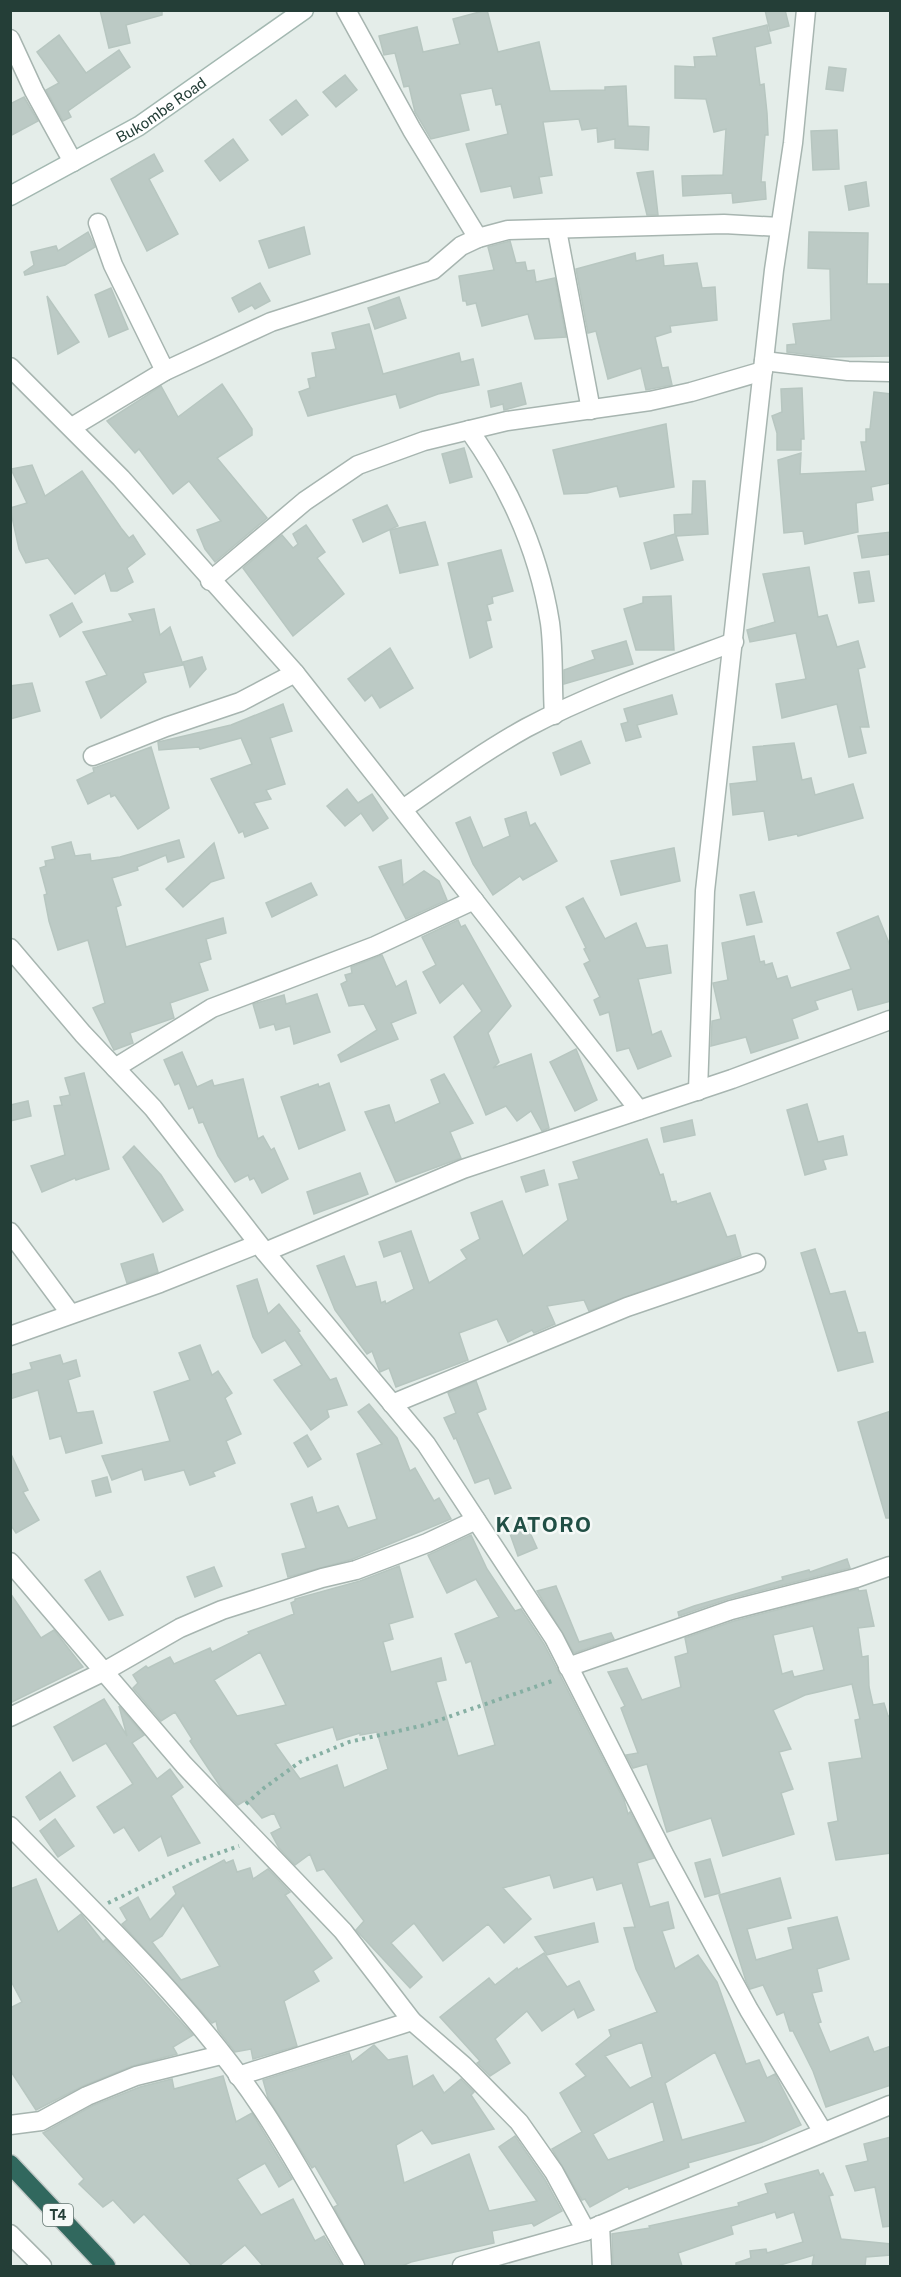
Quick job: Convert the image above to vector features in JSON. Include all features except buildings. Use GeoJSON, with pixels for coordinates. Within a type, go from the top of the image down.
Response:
{"type":"FeatureCollection","features":[{"type":"Feature","properties":{"kind":"highway","name":"T4"},"geometry":{"type":"LineString","coordinates":[[10,2164],[106,2266]]}},
{"type":"Feature","properties":{"kind":"street","name":"Bukombe Road"},"geometry":{"type":"LineString","coordinates":[[10,196],[139,126],[304,10]]}},
{"type":"Feature","properties":{"kind":"street"},"geometry":{"type":"LineString","coordinates":[[346,10],[411,130],[478,237]]}},
{"type":"Feature","properties":{"kind":"street"},"geometry":{"type":"LineString","coordinates":[[698,1090],[705,891],[780,227],[793,143],[806,10]]}},
{"type":"Feature","properties":{"kind":"street"},"geometry":{"type":"LineString","coordinates":[[10,39],[34,91],[73,162]]}},
{"type":"Feature","properties":{"kind":"street"},"geometry":{"type":"LineString","coordinates":[[98,223],[113,265],[165,371]]}},
{"type":"Feature","properties":{"kind":"street"},"geometry":{"type":"LineString","coordinates":[[72,427],[165,371],[271,322],[433,270],[461,246],[478,237],[508,231],[724,224],[780,227]]}},
{"type":"Feature","properties":{"kind":"street"},"geometry":{"type":"LineString","coordinates":[[557,230],[591,410]]}},
{"type":"Feature","properties":{"kind":"street"},"geometry":{"type":"LineString","coordinates":[[210,581],[305,501],[358,465],[424,441],[507,421],[591,410],[692,392],[764,366],[891,372]]}},
{"type":"Feature","properties":{"kind":"street"},"geometry":{"type":"LineString","coordinates":[[14,376],[72,427],[121,478],[210,581],[295,673],[639,1110]]}},
{"type":"Feature","properties":{"kind":"street"},"geometry":{"type":"LineString","coordinates":[[469,430],[494,465],[518,513],[538,570],[550,624],[554,715]]}},
{"type":"Feature","properties":{"kind":"street"},"geometry":{"type":"LineString","coordinates":[[403,809],[457,771],[526,728],[617,686],[734,642]]}},
{"type":"Feature","properties":{"kind":"street"},"geometry":{"type":"LineString","coordinates":[[93,756],[166,727],[240,702],[295,673]]}},
{"type":"Feature","properties":{"kind":"street"},"geometry":{"type":"LineString","coordinates":[[115,1068],[212,1008],[375,946],[474,900]]}},
{"type":"Feature","properties":{"kind":"street"},"geometry":{"type":"LineString","coordinates":[[10,948],[82,1034],[153,1108],[262,1248],[426,1444],[554,1638],[664,1854],[749,2010],[823,2133]]}},
{"type":"Feature","properties":{"kind":"street"},"geometry":{"type":"LineString","coordinates":[[10,1336],[70,1313],[262,1248],[463,1169],[698,1090],[891,1020]]}},
{"type":"Feature","properties":{"kind":"street"},"geometry":{"type":"LineString","coordinates":[[10,1232],[70,1313]]}},
{"type":"Feature","properties":{"kind":"street"},"geometry":{"type":"LineString","coordinates":[[392,1404],[627,1307],[756,1263]]}},
{"type":"Feature","properties":{"kind":"street"},"geometry":{"type":"LineString","coordinates":[[10,1717],[105,1671],[180,1629],[222,1610],[322,1578],[356,1570],[427,1543],[476,1520]]}},
{"type":"Feature","properties":{"kind":"street"},"geometry":{"type":"LineString","coordinates":[[10,1562],[184,1765],[343,1931],[412,2021],[464,2066],[519,2122],[593,2228],[602,2266]]}},
{"type":"Feature","properties":{"kind":"street"},"geometry":{"type":"LineString","coordinates":[[568,1667],[731,1610],[856,1578],[891,1566]]}},
{"type":"Feature","properties":{"kind":"street"},"geometry":{"type":"LineString","coordinates":[[10,1826],[94,1910],[238,2076],[265,2112],[354,2266]]}},
{"type":"Feature","properties":{"kind":"street"},"geometry":{"type":"LineString","coordinates":[[238,2076],[412,2021]]}},
{"type":"Feature","properties":{"kind":"street"},"geometry":{"type":"LineString","coordinates":[[10,2125],[41,2121],[87,2096],[136,2076],[221,2055]]}},
{"type":"Feature","properties":{"kind":"street"},"geometry":{"type":"LineString","coordinates":[[462,2266],[593,2228],[891,2105]]}},
{"type":"Feature","properties":{"kind":"street"},"geometry":{"type":"LineString","coordinates":[[10,2234],[42,2266]]}},
{"type":"Feature","properties":{"kind":"path"},"geometry":{"type":"LineString","coordinates":[[232,1817],[264,1788],[300,1762],[349,1742],[424,1725],[541,1686],[556,1680],[568,1667]]}},
{"type":"Feature","properties":{"kind":"path"},"geometry":{"type":"LineString","coordinates":[[94,1910],[194,1862],[254,1840]]}},
{"type":"Feature","properties":{"kind":"district","name":"KATORO"},"geometry":{"type":"Point","coordinates":[544,1524]}}]}
